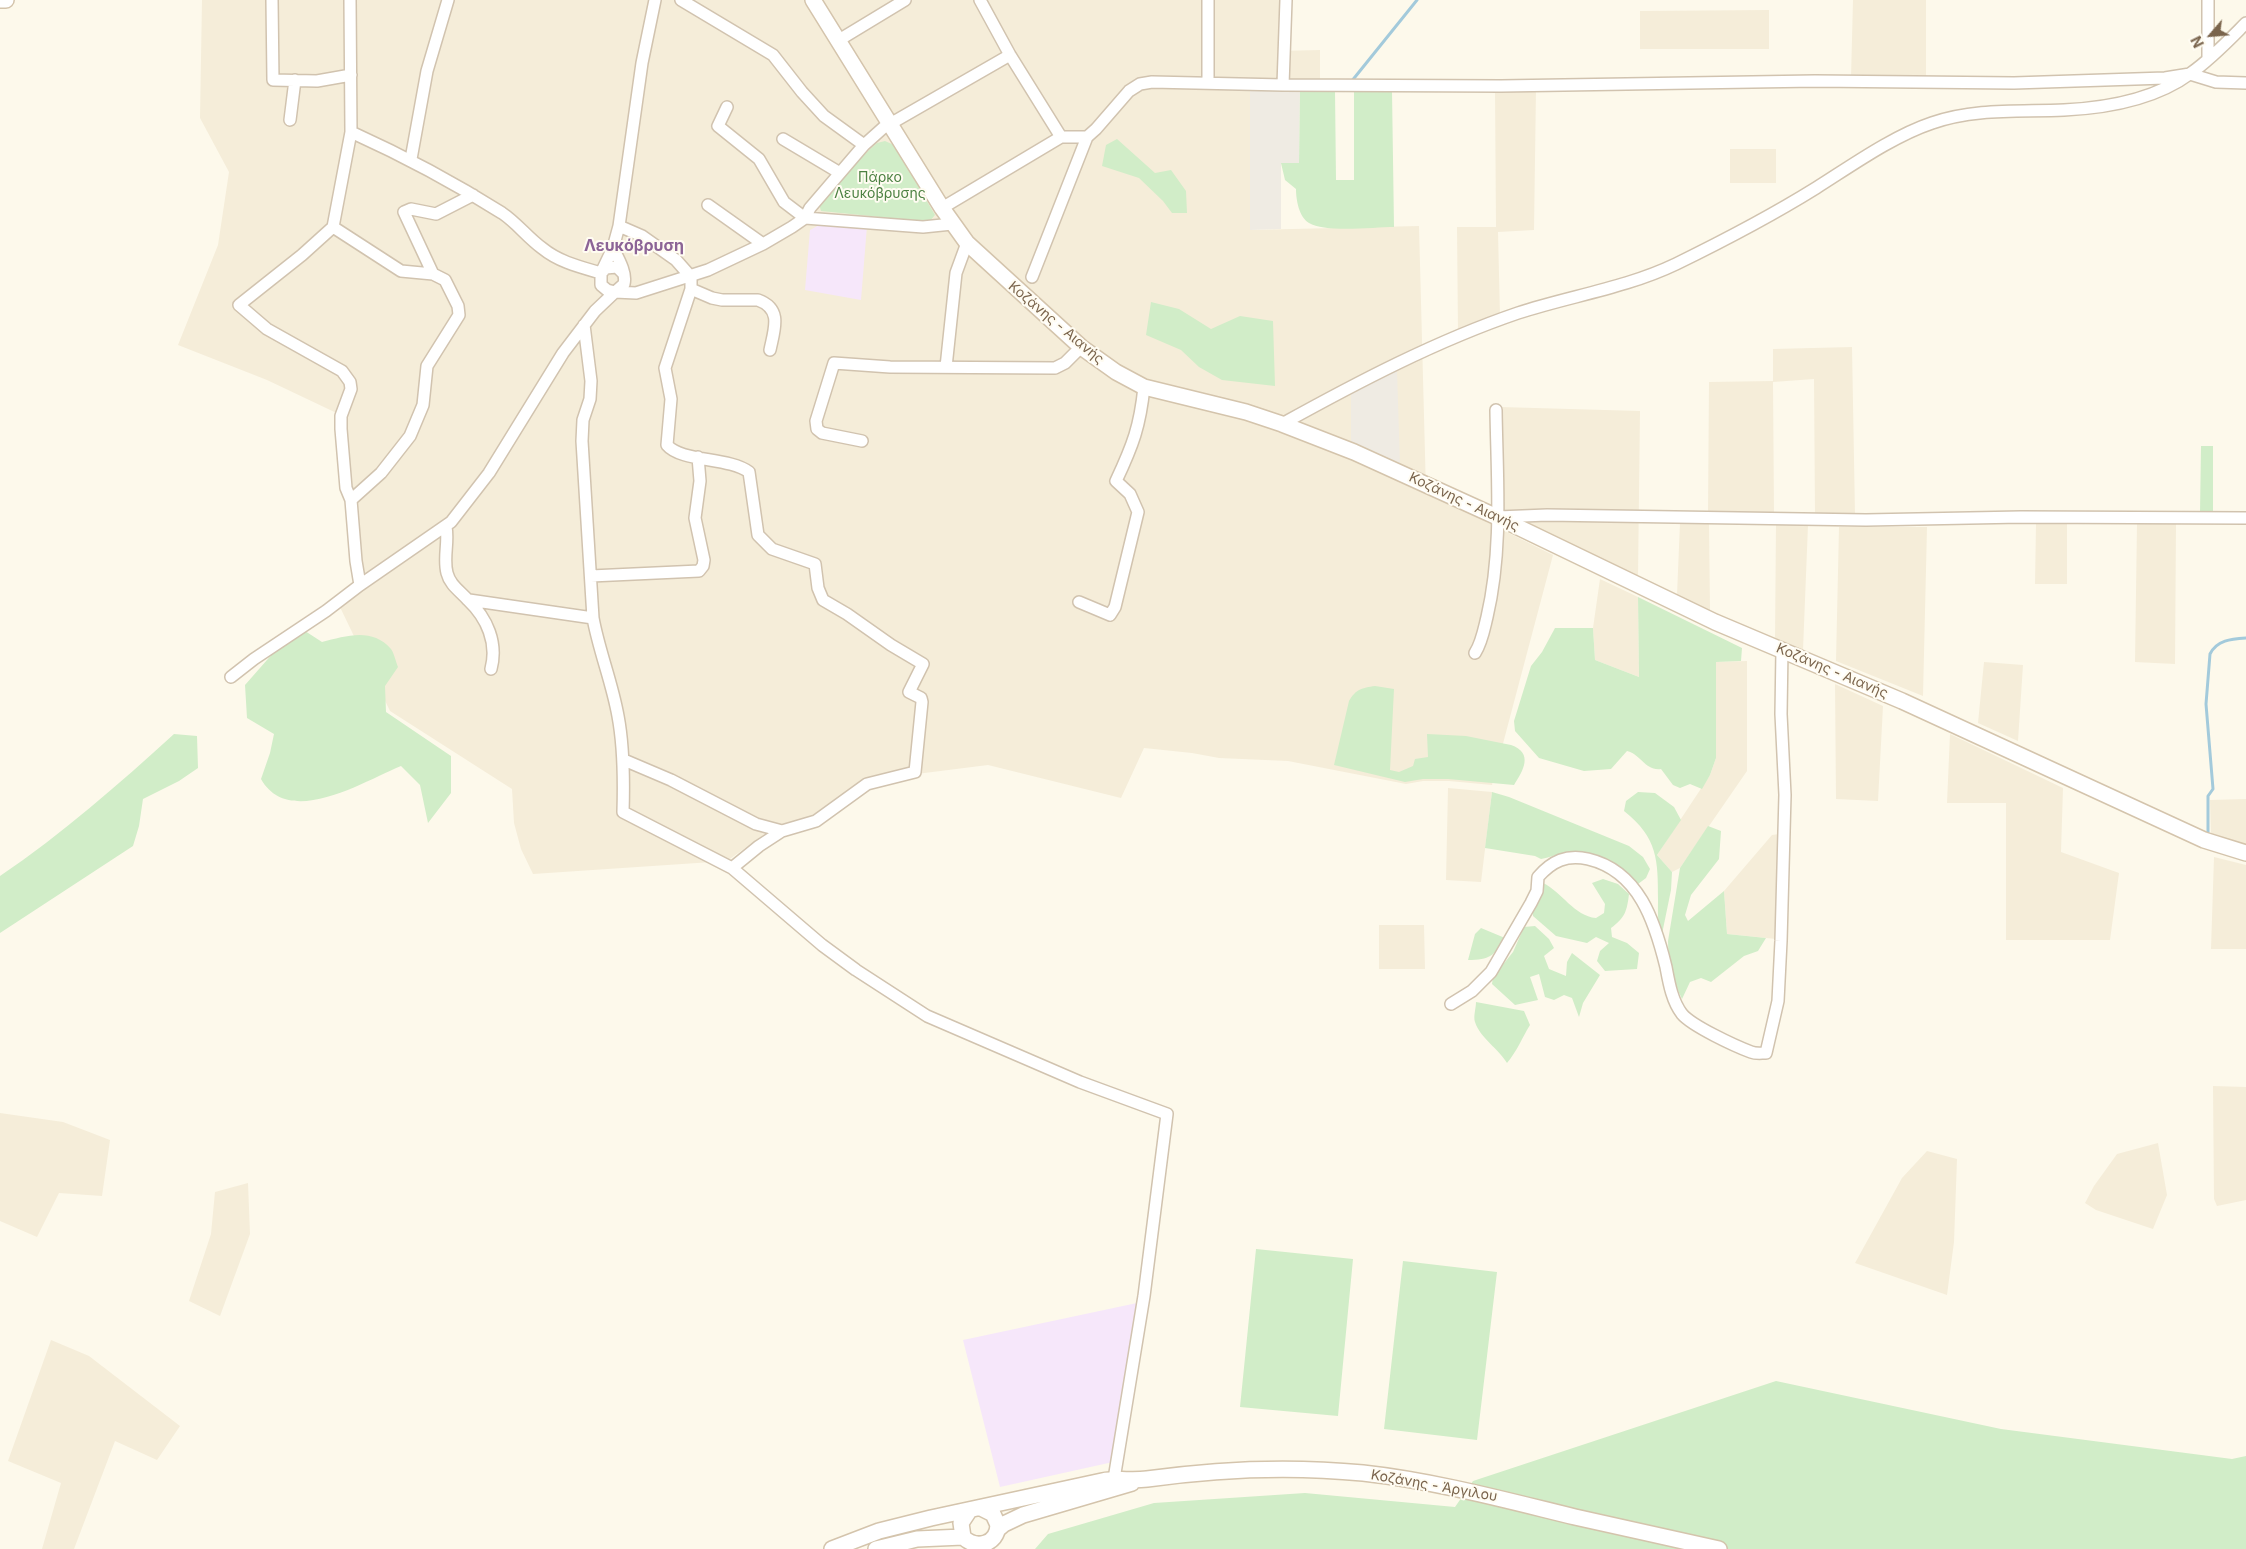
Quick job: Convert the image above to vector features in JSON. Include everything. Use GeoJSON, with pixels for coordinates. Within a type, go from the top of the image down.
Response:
{"type":"FeatureCollection","features":[{"type":"Feature","properties":{"kind":"main road"},"geometry":{"type":"LineString","coordinates":[[0,0],[6,0]]}},
{"type":"Feature","properties":{"kind":"main road","name":"Κοζάνης - Αιανής"},"geometry":{"type":"LineString","coordinates":[[813,0],[952,224],[967,243],[1081,347],[1116,372],[1144,386],[1246,412],[1354,452],[1497,517],[1707,619],[1902,701],[2204,840],[2246,854]]}},
{"type":"Feature","properties":{"kind":"main road","name":"Κοζάνης - Άργιλου"},"geometry":{"type":"LineString","coordinates":[[832,1549],[886,1529],[942,1515],[975,1510],[1114,1479],[1144,1479],[1218,1470],[1363,1473],[1468,1490],[1719,1549]]}},
{"type":"Feature","properties":{"kind":"main road","name":"Κοζάνης - Άργιλου"},"geometry":{"type":"LineString","coordinates":[[876,1549],[917,1540],[985,1545],[997,1538],[1004,1524],[1023,1516],[1144,1479]]}},
{"type":"Feature","properties":{"kind":"main road"},"geometry":{"type":"LineString","coordinates":[[970,1543],[961,1523],[975,1510],[989,1511],[995,1517],[997,1538]]}},
{"type":"Feature","properties":{"kind":"street"},"geometry":{"type":"LineString","coordinates":[[272,0],[273,80],[317,81],[351,75]]}},
{"type":"Feature","properties":{"kind":"street"},"geometry":{"type":"LineString","coordinates":[[350,0],[351,132],[332,226],[302,255],[240,305],[267,329],[342,371],[347,376],[351,389],[341,416],[341,429],[346,488],[351,500],[360,585]]}},
{"type":"Feature","properties":{"kind":"street"},"geometry":{"type":"LineString","coordinates":[[411,159],[427,71],[448,0]]}},
{"type":"Feature","properties":{"kind":"street"},"geometry":{"type":"LineString","coordinates":[[595,311],[600,277],[613,248],[619,226],[642,63],[655,0]]}},
{"type":"Feature","properties":{"kind":"street"},"geometry":{"type":"LineString","coordinates":[[681,0],[773,55],[824,116],[864,145]]}},
{"type":"Feature","properties":{"kind":"street"},"geometry":{"type":"LineString","coordinates":[[838,40],[905,0]]}},
{"type":"Feature","properties":{"kind":"street"},"geometry":{"type":"LineString","coordinates":[[980,0],[1010,55],[1061,137]]}},
{"type":"Feature","properties":{"kind":"street"},"geometry":{"type":"LineString","coordinates":[[1208,0],[1208,83]]}},
{"type":"Feature","properties":{"kind":"street"},"geometry":{"type":"LineString","coordinates":[[1283,85],[1286,0]]}},
{"type":"Feature","properties":{"kind":"street"},"geometry":{"type":"LineString","coordinates":[[2208,0],[2208,59]]}},
{"type":"Feature","properties":{"kind":"street"},"geometry":{"type":"LineString","coordinates":[[1282,424],[1417,355],[1486,326],[1567,298],[1643,277],[1676,264],[1775,212],[1852,165],[1927,125],[1952,117],[1983,113],[2066,110],[2143,97],[2190,74],[2246,23]]}},
{"type":"Feature","properties":{"kind":"street"},"geometry":{"type":"LineString","coordinates":[[231,677],[360,585],[446,527],[488,473],[543,383],[584,324],[614,292],[624,284],[624,275],[614,266],[606,268],[600,277],[603,288],[614,292],[636,293],[691,277],[763,244],[805,218],[810,208],[864,145],[890,123],[1010,55]]}},
{"type":"Feature","properties":{"kind":"street"},"geometry":{"type":"LineString","coordinates":[[1032,278],[1087,137],[1129,91],[1140,84],[1501,86],[1854,81],[2014,83],[2165,78],[2190,74],[2216,82],[2246,83]]}},
{"type":"Feature","properties":{"kind":"street"},"geometry":{"type":"LineString","coordinates":[[290,120],[295,80]]}},
{"type":"Feature","properties":{"kind":"street"},"geometry":{"type":"LineString","coordinates":[[728,107],[718,126],[758,159],[784,202],[805,218],[923,227],[952,224]]}},
{"type":"Feature","properties":{"kind":"street"},"geometry":{"type":"LineString","coordinates":[[351,132],[411,159],[473,195],[515,222],[542,249],[561,261],[600,277]]}},
{"type":"Feature","properties":{"kind":"street"},"geometry":{"type":"LineString","coordinates":[[942,208],[1061,137],[1087,137]]}},
{"type":"Feature","properties":{"kind":"street"},"geometry":{"type":"LineString","coordinates":[[783,139],[840,173]]}},
{"type":"Feature","properties":{"kind":"street"},"geometry":{"type":"LineString","coordinates":[[433,274],[404,212],[411,209],[436,214],[473,195]]}},
{"type":"Feature","properties":{"kind":"street"},"geometry":{"type":"LineString","coordinates":[[708,205],[763,244]]}},
{"type":"Feature","properties":{"kind":"street"},"geometry":{"type":"LineString","coordinates":[[332,226],[401,271],[433,274],[445,280],[458,306],[459,315],[427,366],[423,405],[410,436],[381,473],[351,500]]}},
{"type":"Feature","properties":{"kind":"street"},"geometry":{"type":"LineString","coordinates":[[619,226],[642,236],[655,245],[676,260],[691,277],[691,289],[665,368],[671,399],[668,445],[676,451],[736,465],[749,472],[758,535],[772,550],[815,564],[818,588],[823,600],[923,664],[909,692],[921,698],[922,702],[915,772],[867,784],[816,821],[782,831],[758,846],[732,868]]}},
{"type":"Feature","properties":{"kind":"street"},"geometry":{"type":"LineString","coordinates":[[946,367],[956,273],[967,243]]}},
{"type":"Feature","properties":{"kind":"street"},"geometry":{"type":"LineString","coordinates":[[613,248],[624,275],[628,292]]}},
{"type":"Feature","properties":{"kind":"street"},"geometry":{"type":"LineString","coordinates":[[691,289],[712,298],[766,302],[775,314],[776,321],[770,350]]}},
{"type":"Feature","properties":{"kind":"street"},"geometry":{"type":"LineString","coordinates":[[584,324],[591,381],[590,398],[584,420],[582,441],[593,618],[598,644],[618,715],[624,760],[623,812],[732,868],[822,945],[856,970],[927,1016],[1080,1082],[1167,1114],[1144,1296],[1114,1479]]}},
{"type":"Feature","properties":{"kind":"street"},"geometry":{"type":"LineString","coordinates":[[862,440],[822,433],[817,428],[816,421],[834,362],[890,367],[1055,368],[1065,363],[1081,347]]}},
{"type":"Feature","properties":{"kind":"street"},"geometry":{"type":"LineString","coordinates":[[1079,602],[1110,615],[1115,607],[1138,512],[1130,494],[1116,481],[1136,437],[1141,419],[1144,386]]}},
{"type":"Feature","properties":{"kind":"street"},"geometry":{"type":"LineString","coordinates":[[1475,653],[1480,645],[1497,563],[1496,410]]}},
{"type":"Feature","properties":{"kind":"street"},"geometry":{"type":"LineString","coordinates":[[591,576],[699,571],[703,566],[704,560],[695,518],[700,481],[698,457]]}},
{"type":"Feature","properties":{"kind":"street"},"geometry":{"type":"LineString","coordinates":[[1497,517],[1547,515],[1866,520],[2021,517],[2246,518]]}},
{"type":"Feature","properties":{"kind":"street"},"geometry":{"type":"LineString","coordinates":[[446,527],[448,539],[447,573],[454,586],[481,614],[490,632],[494,660],[491,669]]}},
{"type":"Feature","properties":{"kind":"street"},"geometry":{"type":"LineString","coordinates":[[468,600],[593,618]]}},
{"type":"Feature","properties":{"kind":"street"},"geometry":{"type":"LineString","coordinates":[[1451,1004],[1472,991],[1491,972],[1537,891],[1538,877],[1555,862],[1568,857],[1579,857],[1610,868],[1625,878],[1637,892],[1652,921],[1673,996],[1682,1014],[1691,1023],[1753,1053],[1766,1053],[1778,1001],[1781,941],[1785,795],[1782,650]]}},
{"type":"Feature","properties":{"kind":"street"},"geometry":{"type":"LineString","coordinates":[[624,760],[672,780],[756,824],[782,831]]}},
{"type":"Feature","properties":{"kind":"shaded area"},"geometry":{"type":"Polygon","coordinates":[[[202,0],[1281,0],[1280,51],[1320,50],[1320,83],[1250,82],[1250,230],[1419,226],[1426,492],[1553,555],[1492,785],[1449,781],[1423,781],[1406,784],[1288,761],[1219,758],[1144,748],[1121,798],[988,765],[861,781],[810,817],[766,833],[727,861],[533,874],[521,849],[514,823],[512,789],[390,711],[339,605],[365,586],[347,483],[345,417],[267,380],[178,345],[218,245],[229,172],[200,118],[202,0]]]}},
{"type":"Feature","properties":{"kind":"shaded area"},"geometry":{"type":"Polygon","coordinates":[[[1853,0],[1926,0],[1926,78],[1851,78],[1853,0]]]}},
{"type":"Feature","properties":{"kind":"shaded area"},"geometry":{"type":"Polygon","coordinates":[[[1769,10],[1769,49],[1640,49],[1640,11],[1769,10]]]}},
{"type":"Feature","properties":{"kind":"shaded area"},"geometry":{"type":"Polygon","coordinates":[[[1250,89],[1300,91],[1299,164],[1281,164],[1281,229],[1250,230],[1250,89]]]}},
{"type":"Feature","properties":{"kind":"shaded area"},"geometry":{"type":"Polygon","coordinates":[[[1536,89],[1534,230],[1498,232],[1500,316],[1458,333],[1457,227],[1496,227],[1495,91],[1536,89]]]}},
{"type":"Feature","properties":{"kind":"shaded area"},"geometry":{"type":"Polygon","coordinates":[[[1730,149],[1776,149],[1776,183],[1730,183],[1730,149]]]}},
{"type":"Feature","properties":{"kind":"shaded area"},"geometry":{"type":"Polygon","coordinates":[[[823,223],[867,226],[861,300],[805,290],[810,230],[823,223]]]}},
{"type":"Feature","properties":{"kind":"shaded area"},"geometry":{"type":"Polygon","coordinates":[[[1852,347],[1855,515],[1815,515],[1814,379],[1773,382],[1774,514],[1708,512],[1709,382],[1773,381],[1773,349],[1852,347]]]}},
{"type":"Feature","properties":{"kind":"shaded area"},"geometry":{"type":"Polygon","coordinates":[[[1397,370],[1400,466],[1351,443],[1351,391],[1397,370]]]}},
{"type":"Feature","properties":{"kind":"shaded area"},"geometry":{"type":"Polygon","coordinates":[[[1500,407],[1640,411],[1638,577],[1499,510],[1500,407]]]}},
{"type":"Feature","properties":{"kind":"shaded area"},"geometry":{"type":"Polygon","coordinates":[[[1680,523],[1709,523],[1710,610],[1677,595],[1680,523]]]}},
{"type":"Feature","properties":{"kind":"shaded area"},"geometry":{"type":"Polygon","coordinates":[[[1776,523],[1808,525],[1803,650],[1775,640],[1776,523]]]}},
{"type":"Feature","properties":{"kind":"shaded area"},"geometry":{"type":"Polygon","coordinates":[[[2137,523],[2176,524],[2175,664],[2135,662],[2137,523]]]}},
{"type":"Feature","properties":{"kind":"shaded area"},"geometry":{"type":"Polygon","coordinates":[[[2036,524],[2067,524],[2067,584],[2035,584],[2036,524]]]}},
{"type":"Feature","properties":{"kind":"shaded area"},"geometry":{"type":"Polygon","coordinates":[[[1839,527],[1927,527],[1923,696],[1836,661],[1839,527]]]}},
{"type":"Feature","properties":{"kind":"shaded area"},"geometry":{"type":"Polygon","coordinates":[[[1600,579],[1638,597],[1639,677],[1595,660],[1593,628],[1600,579]]]}},
{"type":"Feature","properties":{"kind":"shaded area"},"geometry":{"type":"Polygon","coordinates":[[[1747,661],[1747,771],[1680,868],[1672,872],[1657,855],[1710,775],[1716,758],[1716,662],[1747,661]]]}},
{"type":"Feature","properties":{"kind":"shaded area"},"geometry":{"type":"Polygon","coordinates":[[[1984,662],[2023,665],[2018,741],[1978,723],[1984,662]]]}},
{"type":"Feature","properties":{"kind":"shaded area"},"geometry":{"type":"Polygon","coordinates":[[[1835,684],[1883,706],[1878,801],[1836,799],[1835,684]]]}},
{"type":"Feature","properties":{"kind":"shaded area"},"geometry":{"type":"Polygon","coordinates":[[[1950,734],[2063,788],[2061,852],[2119,873],[2110,940],[2006,940],[2006,803],[1947,803],[1950,734]]]}},
{"type":"Feature","properties":{"kind":"shaded area"},"geometry":{"type":"Polygon","coordinates":[[[1448,788],[1492,792],[1481,882],[1446,880],[1448,788]]]}},
{"type":"Feature","properties":{"kind":"shaded area"},"geometry":{"type":"Polygon","coordinates":[[[2246,799],[2246,845],[2211,837],[2210,800],[2246,799]]]}},
{"type":"Feature","properties":{"kind":"shaded area"},"geometry":{"type":"Polygon","coordinates":[[[1779,834],[1776,939],[1727,934],[1724,891],[1772,835],[1779,834]]]}},
{"type":"Feature","properties":{"kind":"shaded area"},"geometry":{"type":"Polygon","coordinates":[[[2214,857],[2246,865],[2246,949],[2211,949],[2214,857]]]}},
{"type":"Feature","properties":{"kind":"shaded area"},"geometry":{"type":"Polygon","coordinates":[[[1379,925],[1424,925],[1425,969],[1379,969],[1379,925]]]}},
{"type":"Feature","properties":{"kind":"shaded area"},"geometry":{"type":"Polygon","coordinates":[[[2213,1086],[2246,1087],[2246,1200],[2217,1206],[2214,1199],[2213,1086]]]}},
{"type":"Feature","properties":{"kind":"shaded area"},"geometry":{"type":"Polygon","coordinates":[[[0,1113],[63,1122],[110,1140],[102,1196],[59,1193],[37,1237],[0,1221],[0,1113]]]}},
{"type":"Feature","properties":{"kind":"shaded area"},"geometry":{"type":"Polygon","coordinates":[[[2158,1143],[2167,1195],[2153,1229],[2096,1210],[2085,1203],[2094,1186],[2117,1154],[2158,1143]]]}},
{"type":"Feature","properties":{"kind":"shaded area"},"geometry":{"type":"Polygon","coordinates":[[[1927,1151],[1957,1159],[1954,1242],[1947,1295],[1855,1263],[1902,1178],[1927,1151]]]}},
{"type":"Feature","properties":{"kind":"shaded area"},"geometry":{"type":"Polygon","coordinates":[[[248,1183],[250,1234],[220,1316],[189,1301],[211,1234],[215,1192],[248,1183]]]}},
{"type":"Feature","properties":{"kind":"shaded area"},"geometry":{"type":"Polygon","coordinates":[[[1137,1303],[1113,1462],[1000,1487],[963,1340],[1137,1303]]]}},
{"type":"Feature","properties":{"kind":"shaded area"},"geometry":{"type":"Polygon","coordinates":[[[51,1340],[89,1356],[180,1426],[157,1460],[115,1441],[74,1549],[42,1549],[61,1483],[8,1461],[51,1340]]]}},
{"type":"Feature","properties":{"kind":"green space"},"geometry":{"type":"Polygon","coordinates":[[[1300,91],[1335,91],[1336,180],[1354,180],[1354,92],[1392,91],[1394,227],[1326,228],[1309,223],[1300,213],[1296,189],[1285,180],[1281,163],[1299,163],[1300,91]]]}},
{"type":"Feature","properties":{"kind":"green space"},"geometry":{"type":"Polygon","coordinates":[[[1117,139],[1155,173],[1171,170],[1186,191],[1187,213],[1172,213],[1163,201],[1139,178],[1102,166],[1106,145],[1117,139]]]}},
{"type":"Feature","properties":{"kind":"green space","name":"Πάρκο Λευκόβρυσης"},"geometry":{"type":"Polygon","coordinates":[[[885,141],[894,145],[935,215],[929,222],[821,211],[819,204],[868,151],[877,143],[885,141]]]}},
{"type":"Feature","properties":{"kind":"green space"},"geometry":{"type":"Polygon","coordinates":[[[1151,302],[1179,309],[1211,329],[1240,316],[1273,321],[1275,386],[1222,380],[1199,367],[1181,350],[1146,335],[1151,302]]]}},
{"type":"Feature","properties":{"kind":"green space"},"geometry":{"type":"Polygon","coordinates":[[[2201,446],[2213,446],[2213,514],[2200,513],[2201,446]]]}},
{"type":"Feature","properties":{"kind":"green space"},"geometry":{"type":"Polygon","coordinates":[[[1638,597],[1742,648],[1741,661],[1716,662],[1716,758],[1710,775],[1702,789],[1690,784],[1680,788],[1673,785],[1661,769],[1651,768],[1627,751],[1611,769],[1584,771],[1539,758],[1515,731],[1514,721],[1531,666],[1542,652],[1555,628],[1593,628],[1595,660],[1639,677],[1638,597]]]}},
{"type":"Feature","properties":{"kind":"green space"},"geometry":{"type":"Polygon","coordinates":[[[305,631],[322,642],[340,637],[367,636],[384,642],[391,649],[398,667],[385,686],[386,712],[451,756],[451,793],[428,823],[420,785],[401,766],[348,790],[308,801],[289,800],[274,793],[261,779],[274,734],[247,718],[245,685],[274,652],[305,631]]]}},
{"type":"Feature","properties":{"kind":"green space"},"geometry":{"type":"Polygon","coordinates":[[[1375,686],[1394,689],[1390,770],[1399,772],[1413,766],[1415,759],[1428,757],[1427,734],[1466,736],[1518,748],[1524,757],[1525,763],[1514,785],[1448,779],[1423,779],[1405,782],[1334,765],[1349,701],[1360,690],[1375,686]]]}},
{"type":"Feature","properties":{"kind":"green space"},"geometry":{"type":"Polygon","coordinates":[[[174,734],[197,736],[198,768],[179,781],[143,799],[139,826],[133,846],[0,933],[0,876],[90,808],[174,734]]]}},
{"type":"Feature","properties":{"kind":"green space"},"geometry":{"type":"Polygon","coordinates":[[[1492,792],[1509,797],[1629,846],[1643,857],[1650,869],[1646,878],[1638,884],[1604,860],[1586,853],[1564,853],[1541,859],[1535,856],[1485,848],[1492,792]]]}},
{"type":"Feature","properties":{"kind":"green space"},"geometry":{"type":"Polygon","coordinates":[[[1638,792],[1655,793],[1674,807],[1681,820],[1657,855],[1672,872],[1671,890],[1662,934],[1658,913],[1657,873],[1654,851],[1644,831],[1624,811],[1626,801],[1638,792]]]}},
{"type":"Feature","properties":{"kind":"green space"},"geometry":{"type":"Polygon","coordinates":[[[1708,826],[1721,831],[1719,859],[1691,895],[1685,915],[1688,921],[1724,891],[1727,934],[1766,938],[1758,951],[1744,956],[1711,982],[1701,978],[1690,982],[1682,999],[1672,971],[1668,941],[1680,868],[1708,826]]]}},
{"type":"Feature","properties":{"kind":"green space"},"geometry":{"type":"Polygon","coordinates":[[[1603,879],[1618,884],[1629,894],[1624,914],[1611,928],[1612,937],[1627,943],[1639,953],[1637,969],[1605,971],[1597,961],[1600,951],[1609,943],[1596,937],[1587,943],[1556,936],[1533,916],[1532,908],[1543,883],[1581,913],[1596,918],[1604,913],[1605,904],[1592,883],[1603,879]]]}},
{"type":"Feature","properties":{"kind":"green space"},"geometry":{"type":"Polygon","coordinates":[[[1535,926],[1549,939],[1554,948],[1544,956],[1549,969],[1566,976],[1567,962],[1572,953],[1600,975],[1583,1003],[1579,1017],[1572,998],[1564,995],[1554,1000],[1545,997],[1539,974],[1530,977],[1538,1000],[1515,1005],[1492,984],[1493,977],[1513,952],[1524,927],[1535,926]]]}},
{"type":"Feature","properties":{"kind":"green space"},"geometry":{"type":"Polygon","coordinates":[[[1481,928],[1505,938],[1491,956],[1468,960],[1475,934],[1481,928]]]}},
{"type":"Feature","properties":{"kind":"green space"},"geometry":{"type":"Polygon","coordinates":[[[1476,1002],[1524,1011],[1530,1025],[1507,1063],[1477,1028],[1474,1018],[1476,1002]]]}},
{"type":"Feature","properties":{"kind":"green space"},"geometry":{"type":"Polygon","coordinates":[[[1256,1249],[1353,1259],[1338,1416],[1240,1407],[1256,1249]]]}},
{"type":"Feature","properties":{"kind":"green space"},"geometry":{"type":"Polygon","coordinates":[[[1403,1261],[1497,1272],[1477,1440],[1384,1429],[1403,1261]]]}},
{"type":"Feature","properties":{"kind":"green space"},"geometry":{"type":"Polygon","coordinates":[[[1776,1381],[2001,1429],[2232,1459],[2246,1456],[2246,1549],[1035,1549],[1048,1534],[1154,1503],[1305,1493],[1455,1507],[1473,1481],[1776,1381]]]}},
{"type":"Feature","properties":{"kind":"waterway"},"geometry":{"type":"LineString","coordinates":[[1351,82],[1417,0]]}},
{"type":"Feature","properties":{"kind":"waterway"},"geometry":{"type":"LineString","coordinates":[[2208,832],[2208,796],[2213,789],[2206,704],[2210,654],[2221,643],[2246,638]]}},
{"type":"Feature","properties":{"kind":"district","name":"Λευκόβρυση"},"geometry":{"type":"Point","coordinates":[634,246]}}]}
